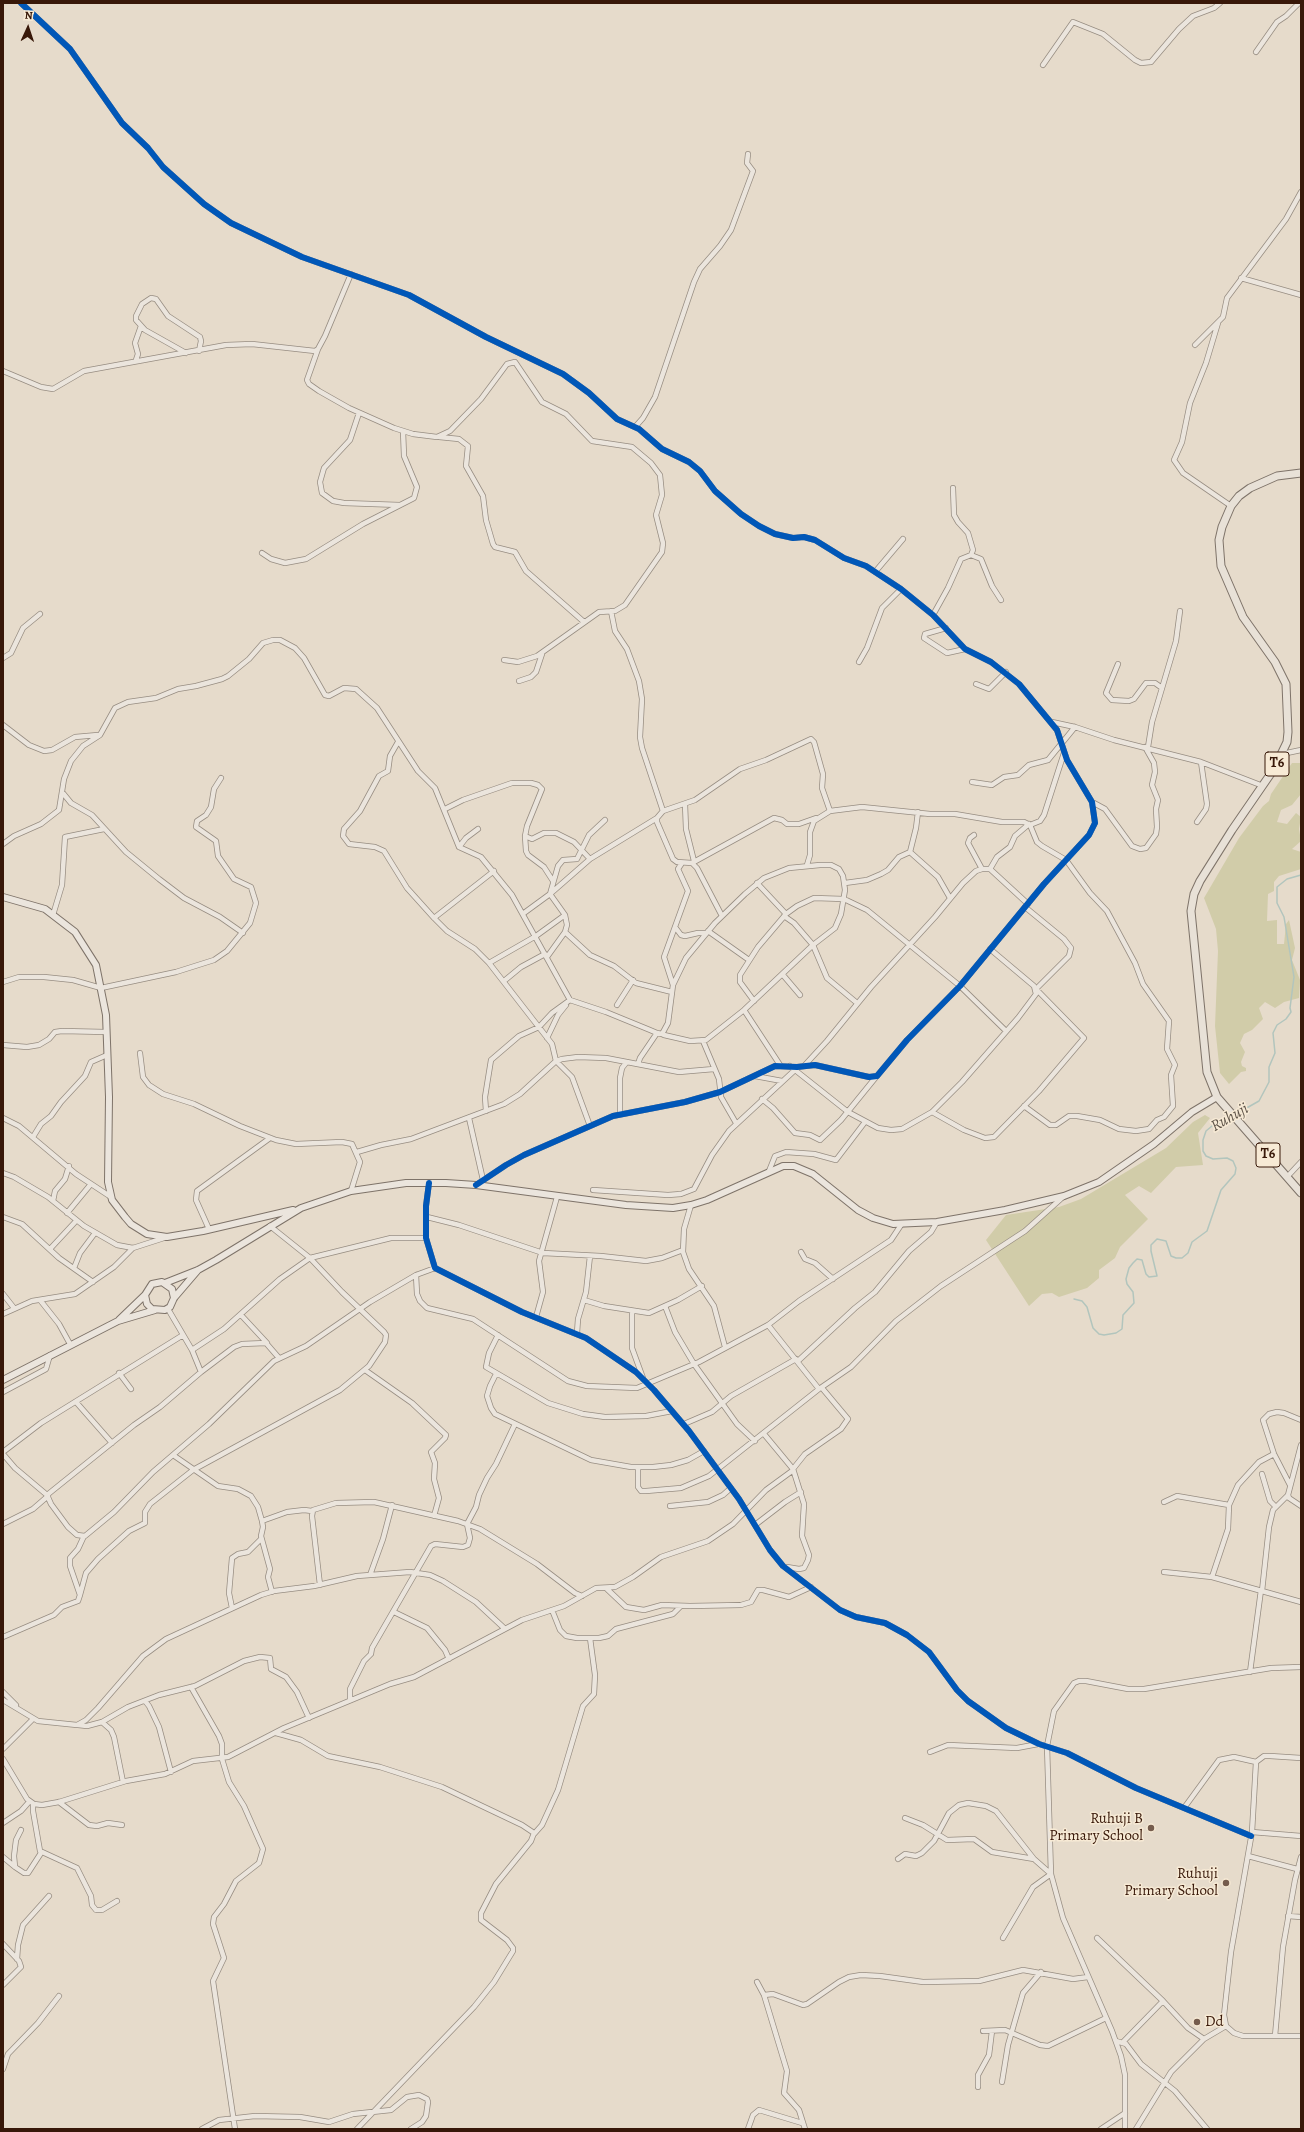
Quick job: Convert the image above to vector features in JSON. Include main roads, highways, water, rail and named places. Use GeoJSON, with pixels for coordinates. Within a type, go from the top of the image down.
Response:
{"type":"FeatureCollection","features":[{"type":"Feature","properties":{"kind":"highway","name":"T6"},"geometry":{"type":"LineString","coordinates":[[1301,473],[1277,476],[1261,482],[1239,496],[1231,506],[1224,522],[1219,540],[1221,566],[1243,617],[1271,657],[1286,684],[1288,732],[1287,742],[1282,754],[1263,786],[1232,830],[1206,871],[1194,894],[1191,905],[1207,1072],[1217,1096],[1227,1109],[1236,1117],[1301,1192]]}},
{"type":"Feature","properties":{"kind":"main road"},"geometry":{"type":"LineString","coordinates":[[3,897],[45,909],[75,932],[96,965],[101,988],[108,1055],[108,1182],[111,1197],[118,1209],[131,1224],[147,1234],[167,1237],[209,1230],[301,1208],[351,1191],[406,1183],[476,1185],[649,1208],[691,1205],[745,1184],[769,1171],[783,1166],[794,1166],[818,1177],[858,1210],[873,1218],[901,1224],[937,1222],[1021,1207],[1064,1196],[1099,1182],[1154,1144],[1192,1112],[1217,1096]]}},
{"type":"Feature","properties":{"kind":"main road"},"geometry":{"type":"LineString","coordinates":[[118,1321],[145,1295],[152,1284],[158,1282],[165,1283],[198,1270],[301,1208]]}},
{"type":"Feature","properties":{"kind":"main road"},"geometry":{"type":"LineString","coordinates":[[3,1380],[70,1344],[118,1321],[155,1310],[168,1309],[174,1298],[198,1270]]}},
{"type":"Feature","properties":{"kind":"main road"},"geometry":{"type":"LineString","coordinates":[[165,1283],[172,1289],[174,1298]]}},
{"type":"Feature","properties":{"kind":"main road"},"geometry":{"type":"LineString","coordinates":[[145,1295],[147,1304],[155,1310]]}},
{"type":"Feature","properties":{"kind":"waterway","name":"Ruhuji"},"geometry":{"type":"LineString","coordinates":[[1236,1114],[1259,1101],[1269,1082],[1269,1067],[1275,1053],[1273,1033],[1277,1025],[1286,1019],[1291,1012],[1290,1008],[1294,977],[1284,917],[1277,903],[1277,887],[1287,879],[1301,875]]}},
{"type":"Feature","properties":{"kind":"waterway","name":"Ruhuji"},"geometry":{"type":"LineString","coordinates":[[1074,1299],[1082,1301],[1087,1307],[1093,1328],[1099,1334],[1104,1335],[1116,1333],[1122,1329],[1123,1315],[1134,1303],[1133,1292],[1127,1284],[1126,1279],[1129,1268],[1133,1263],[1137,1259],[1142,1260],[1146,1274],[1149,1277],[1157,1276],[1151,1251],[1151,1245],[1157,1239],[1166,1241],[1171,1256],[1182,1258],[1188,1253],[1192,1242],[1207,1231],[1221,1190],[1235,1174],[1236,1168],[1233,1161],[1227,1158],[1213,1159],[1206,1156],[1203,1151],[1203,1140],[1206,1131],[1212,1126],[1225,1122],[1231,1118]]}},
{"type":"Feature","properties":{"kind":"place","name":"Ruhuji B Primary School"},"geometry":{"type":"Point","coordinates":[1151,1828]}},
{"type":"Feature","properties":{"kind":"place","name":"Ruhuji Primary School"},"geometry":{"type":"Point","coordinates":[1226,1883]}},
{"type":"Feature","properties":{"kind":"place","name":"Dd"},"geometry":{"type":"Point","coordinates":[1197,2022]}}]}
